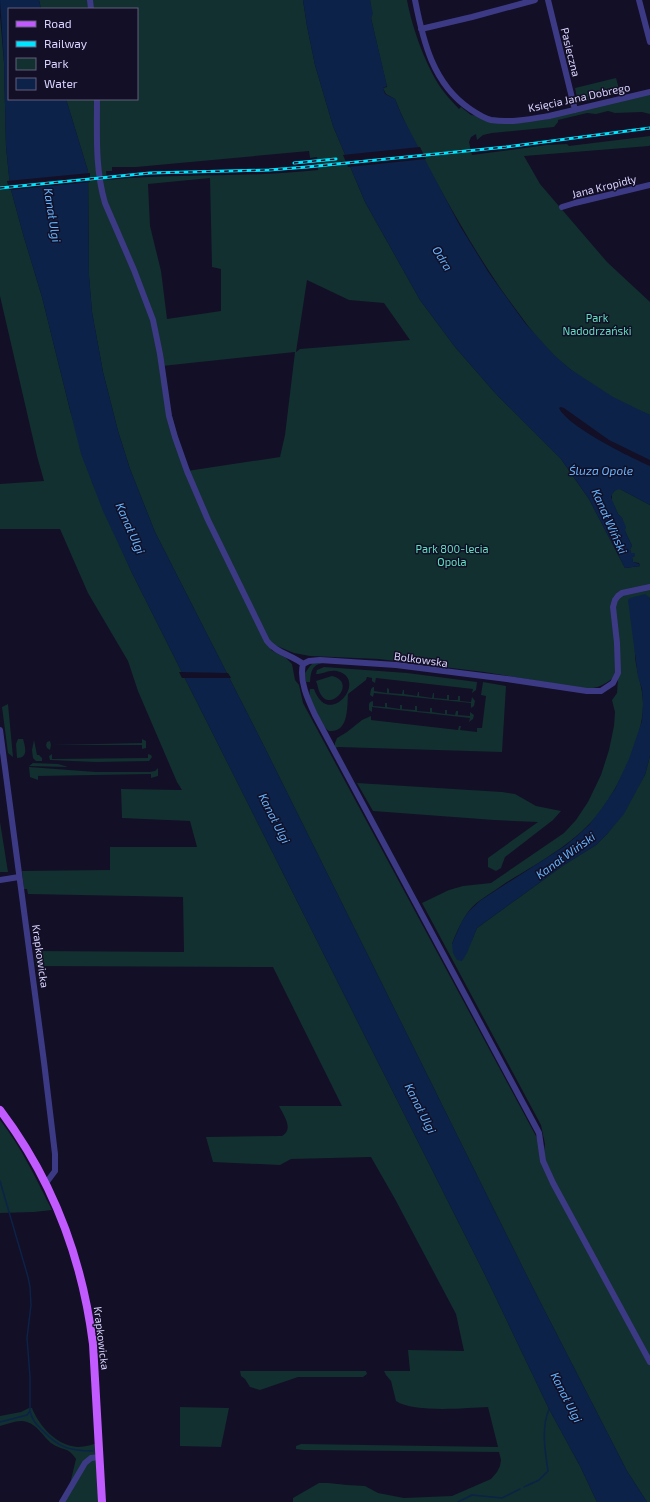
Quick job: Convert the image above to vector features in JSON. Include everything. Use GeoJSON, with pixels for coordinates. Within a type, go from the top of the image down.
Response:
{"type":"FeatureCollection","features":[{"type":"Feature","properties":{"kind":"main road","name":"Krapkowicka"},"geometry":{"type":"LineString","coordinates":[[0,1110],[18,1135],[46,1183],[70,1240],[86,1294],[96,1366],[102,1502]]}},
{"type":"Feature","properties":{"kind":"street","name":"Księcia Jana Dobrego"},"geometry":{"type":"LineString","coordinates":[[415,0],[421,29],[428,52],[439,76],[453,95],[468,108],[483,117],[501,120],[534,118],[650,92]]}},
{"type":"Feature","properties":{"kind":"street"},"geometry":{"type":"LineString","coordinates":[[421,29],[472,18],[535,0]]}},
{"type":"Feature","properties":{"kind":"street","name":"Pasieczna"},"geometry":{"type":"LineString","coordinates":[[548,0],[575,110]]}},
{"type":"Feature","properties":{"kind":"street"},"geometry":{"type":"LineString","coordinates":[[639,0],[650,42]]}},
{"type":"Feature","properties":{"kind":"street"},"geometry":{"type":"LineString","coordinates":[[96,100],[97,156],[102,192],[153,320],[160,354],[169,416],[186,469],[208,520],[267,641],[275,649],[295,658],[303,664],[301,670],[307,698],[327,739],[539,1133],[543,1161],[548,1173],[650,1362]]}},
{"type":"Feature","properties":{"kind":"street","name":"Jana Kropidły"},"geometry":{"type":"LineString","coordinates":[[562,207],[650,185]]}},
{"type":"Feature","properties":{"kind":"street","name":"Bolkowska"},"geometry":{"type":"LineString","coordinates":[[303,664],[320,660],[396,665],[597,692],[604,690],[613,683],[618,673],[618,643],[613,607],[615,600],[622,593],[650,587]]}},
{"type":"Feature","properties":{"kind":"street","name":"Krapkowicka"},"geometry":{"type":"LineString","coordinates":[[0,730],[44,1062],[56,1166],[55,1171],[46,1183]]}},
{"type":"Feature","properties":{"kind":"street"},"geometry":{"type":"LineString","coordinates":[[0,880],[19,877]]}},
{"type":"Feature","properties":{"kind":"street"},"geometry":{"type":"LineString","coordinates":[[62,1502],[85,1463],[90,1458],[100,1457]]}},
{"type":"Feature","properties":{"kind":"green space","name":"Park 800-lecia Opola"},"geometry":{"type":"Polygon","coordinates":[[[39,0],[303,0],[315,65],[333,126],[365,202],[420,300],[455,347],[496,394],[561,459],[589,499],[625,568],[640,566],[639,563],[633,562],[632,557],[635,556],[634,553],[631,554],[630,549],[632,546],[625,531],[622,518],[618,514],[612,501],[612,494],[616,489],[620,489],[650,505],[650,600],[649,597],[635,649],[636,663],[643,696],[642,716],[640,730],[630,759],[609,799],[592,821],[557,851],[504,884],[476,904],[463,920],[452,944],[472,940],[477,928],[564,865],[596,845],[608,833],[645,775],[650,756],[650,1502],[647,1502],[627,1471],[530,1282],[264,746],[155,532],[130,469],[118,431],[103,372],[92,312],[89,276],[88,171],[66,100],[138,100],[138,8],[41,8],[39,0]],[[309,151],[136,167],[112,167],[112,171],[106,171],[107,180],[265,174],[318,170],[317,157],[310,158],[309,151]],[[210,178],[148,184],[150,226],[161,271],[167,319],[221,311],[221,269],[212,267],[210,178]],[[307,280],[296,352],[300,349],[410,340],[384,303],[349,300],[307,280]],[[295,352],[162,366],[166,394],[187,471],[280,457],[285,435],[295,352]],[[271,646],[271,650],[286,658],[292,664],[295,680],[299,685],[303,703],[544,1152],[545,1144],[541,1125],[422,903],[449,890],[463,886],[491,883],[564,833],[576,820],[588,802],[601,775],[609,750],[615,712],[612,700],[617,693],[618,679],[613,678],[601,686],[586,689],[484,672],[379,659],[310,656],[294,653],[277,646],[271,646]]]}},
{"type":"Feature","properties":{"kind":"green space","name":"Park Nadodrzański"},"geometry":{"type":"Polygon","coordinates":[[[370,0],[407,0],[416,36],[426,61],[438,83],[459,109],[461,107],[471,115],[521,120],[650,92],[650,114],[642,112],[615,113],[608,111],[596,114],[587,113],[558,120],[554,127],[492,133],[483,135],[477,140],[476,134],[471,137],[469,142],[472,155],[547,145],[567,144],[569,146],[650,136],[649,146],[524,156],[540,184],[607,262],[650,302],[650,415],[602,391],[559,360],[535,335],[485,266],[430,171],[411,135],[395,99],[386,94],[383,88],[387,87],[371,18],[372,14],[370,0]]]}},
{"type":"Feature","properties":{"kind":"green space"},"geometry":{"type":"Polygon","coordinates":[[[0,16],[4,62],[6,146],[10,186],[42,297],[70,410],[92,482],[132,573],[485,1275],[549,1409],[580,1466],[597,1502],[293,1502],[293,1498],[319,1483],[365,1486],[378,1493],[404,1498],[452,1496],[491,1479],[500,1466],[501,1460],[499,1452],[296,1449],[296,1446],[301,1444],[498,1447],[488,1407],[440,1409],[404,1405],[396,1401],[391,1381],[384,1371],[410,1371],[408,1350],[464,1351],[456,1314],[371,1157],[291,1159],[280,1165],[213,1162],[206,1137],[282,1136],[286,1133],[288,1126],[279,1106],[342,1106],[273,967],[36,966],[35,951],[184,952],[183,897],[28,894],[27,889],[24,889],[22,871],[110,870],[110,847],[197,847],[190,821],[122,818],[121,789],[182,790],[177,782],[138,691],[128,661],[88,593],[60,529],[0,529],[0,484],[44,481],[0,296],[0,16]]]}},
{"type":"Feature","properties":{"kind":"green space"},"geometry":{"type":"Polygon","coordinates":[[[616,78],[620,93],[578,103],[575,88],[616,78]]]}},
{"type":"Feature","properties":{"kind":"green space"},"geometry":{"type":"Polygon","coordinates":[[[313,663],[322,663],[318,664],[311,672],[310,682],[306,682],[305,673],[313,663]]]}},
{"type":"Feature","properties":{"kind":"green space"},"geometry":{"type":"Polygon","coordinates":[[[324,667],[407,673],[477,682],[476,690],[472,693],[473,689],[376,678],[375,683],[372,681],[372,678],[367,677],[366,680],[348,694],[347,712],[344,724],[336,731],[329,731],[322,724],[315,712],[310,689],[314,689],[320,700],[328,705],[335,704],[342,699],[347,692],[349,684],[347,677],[337,671],[316,674],[317,670],[324,667]]]}},
{"type":"Feature","properties":{"kind":"green space"},"geometry":{"type":"Polygon","coordinates":[[[332,676],[339,679],[342,684],[342,690],[340,695],[335,698],[330,700],[324,699],[320,693],[316,681],[332,676]]]}},
{"type":"Feature","properties":{"kind":"green space"},"geometry":{"type":"Polygon","coordinates":[[[483,682],[506,686],[502,752],[335,748],[337,738],[362,720],[371,716],[371,720],[458,730],[459,726],[461,726],[460,730],[477,732],[477,728],[482,728],[486,696],[481,695],[483,682]]]}},
{"type":"Feature","properties":{"kind":"green space"},"geometry":{"type":"Polygon","coordinates":[[[373,687],[374,691],[387,693],[387,688],[389,689],[389,693],[402,694],[404,690],[404,694],[417,696],[419,692],[419,696],[432,698],[434,693],[434,698],[447,699],[447,695],[449,695],[449,700],[458,700],[458,696],[460,696],[460,701],[471,702],[472,697],[475,701],[474,706],[471,708],[471,703],[374,693],[373,697],[370,695],[373,687]]]}},
{"type":"Feature","properties":{"kind":"green space"},"geometry":{"type":"Polygon","coordinates":[[[373,701],[373,706],[385,707],[385,703],[387,703],[387,707],[400,709],[400,705],[402,705],[402,709],[415,710],[415,706],[417,706],[417,711],[430,712],[430,708],[432,708],[432,712],[445,714],[445,710],[447,710],[447,714],[455,715],[456,711],[458,711],[458,715],[470,716],[470,712],[474,715],[473,719],[469,722],[470,718],[372,707],[372,712],[369,710],[369,704],[373,701]]]}},
{"type":"Feature","properties":{"kind":"green space"},"geometry":{"type":"Polygon","coordinates":[[[8,704],[13,757],[8,753],[2,707],[8,704]]]}},
{"type":"Feature","properties":{"kind":"green space"},"geometry":{"type":"Polygon","coordinates":[[[18,739],[23,739],[25,754],[17,758],[16,744],[18,739]]]}},
{"type":"Feature","properties":{"kind":"green space"},"geometry":{"type":"Polygon","coordinates":[[[142,739],[146,741],[146,748],[142,749],[142,745],[51,745],[142,743],[142,739]]]}},
{"type":"Feature","properties":{"kind":"green space"},"geometry":{"type":"Polygon","coordinates":[[[34,740],[37,755],[42,758],[42,761],[36,761],[33,758],[32,750],[34,740]]]}},
{"type":"Feature","properties":{"kind":"green space"},"geometry":{"type":"Polygon","coordinates":[[[50,741],[50,750],[47,748],[47,742],[50,741]]]}},
{"type":"Feature","properties":{"kind":"green space"},"geometry":{"type":"Polygon","coordinates":[[[52,754],[52,759],[148,758],[148,754],[152,757],[149,761],[96,762],[50,760],[49,756],[52,754]]]}},
{"type":"Feature","properties":{"kind":"green space"},"geometry":{"type":"Polygon","coordinates":[[[33,763],[58,764],[68,767],[29,766],[33,763]]]}},
{"type":"Feature","properties":{"kind":"green space"},"geometry":{"type":"Polygon","coordinates":[[[29,767],[96,772],[149,772],[155,771],[158,768],[158,776],[151,778],[151,774],[38,776],[38,780],[30,777],[29,767]]]}},
{"type":"Feature","properties":{"kind":"green space"},"geometry":{"type":"Polygon","coordinates":[[[357,783],[502,792],[515,794],[536,806],[561,811],[553,820],[505,857],[501,868],[496,871],[488,867],[488,858],[538,822],[373,811],[357,783]]]}},
{"type":"Feature","properties":{"kind":"green space"},"geometry":{"type":"Polygon","coordinates":[[[0,822],[8,872],[0,872],[0,822]]]}},
{"type":"Feature","properties":{"kind":"green space"},"geometry":{"type":"Polygon","coordinates":[[[0,1120],[22,1153],[52,1210],[0,1213],[0,1120]]]}},
{"type":"Feature","properties":{"kind":"green space"},"geometry":{"type":"Polygon","coordinates":[[[240,1371],[366,1371],[367,1374],[363,1377],[298,1377],[260,1390],[250,1387],[241,1376],[240,1371]]]}},
{"type":"Feature","properties":{"kind":"green space"},"geometry":{"type":"Polygon","coordinates":[[[180,1407],[229,1408],[221,1447],[180,1446],[180,1407]]]}},
{"type":"Feature","properties":{"kind":"green space"},"geometry":{"type":"Polygon","coordinates":[[[32,1408],[39,1422],[44,1428],[63,1443],[70,1446],[83,1447],[100,1443],[102,1502],[62,1502],[69,1488],[76,1459],[73,1455],[67,1450],[51,1443],[31,1423],[17,1421],[0,1426],[0,1416],[21,1412],[32,1408]]]}},
{"type":"Feature","properties":{"kind":"water","name":"Kanał Ulgi"},"geometry":{"type":"Polygon","coordinates":[[[0,0],[39,0],[41,8],[8,8],[8,100],[66,100],[88,171],[89,276],[92,312],[103,372],[118,431],[130,469],[155,532],[264,746],[530,1282],[627,1471],[647,1502],[597,1502],[580,1466],[549,1409],[485,1275],[132,573],[103,511],[81,454],[42,297],[10,186],[6,146],[4,62],[0,0]]]}},
{"type":"Feature","properties":{"kind":"water"},"geometry":{"type":"Polygon","coordinates":[[[303,0],[370,0],[373,14],[371,18],[387,86],[383,88],[385,94],[395,99],[402,116],[460,226],[489,273],[525,323],[554,355],[570,369],[613,397],[650,415],[650,460],[609,440],[564,408],[559,408],[574,424],[600,441],[650,466],[650,505],[620,489],[614,491],[611,497],[618,514],[622,518],[626,527],[625,531],[632,546],[630,549],[631,553],[635,553],[635,556],[632,557],[633,562],[639,564],[640,566],[625,568],[589,499],[561,459],[496,394],[455,347],[420,300],[365,202],[333,126],[315,65],[303,0]]]}},
{"type":"Feature","properties":{"kind":"water","name":"Kanał Wiński"},"geometry":{"type":"Polygon","coordinates":[[[645,594],[650,600],[650,756],[645,775],[624,814],[596,845],[564,865],[477,928],[467,953],[462,961],[457,960],[453,953],[452,944],[462,921],[469,911],[481,900],[565,846],[589,825],[615,789],[629,759],[642,721],[642,689],[638,677],[628,600],[630,598],[645,594]]]}},
{"type":"Feature","properties":{"kind":"pier"},"geometry":{"type":"Polygon","coordinates":[[[420,147],[426,159],[348,167],[343,155],[420,147]]]}},
{"type":"Feature","properties":{"kind":"pier"},"geometry":{"type":"Polygon","coordinates":[[[90,173],[90,182],[9,190],[7,181],[90,173]]]}},
{"type":"Feature","properties":{"kind":"pier"},"geometry":{"type":"Polygon","coordinates":[[[179,672],[228,673],[231,678],[182,678],[179,672]]]}},
{"type":"Feature","properties":{"kind":"waterway"},"geometry":{"type":"LineString","coordinates":[[0,1181],[28,1277],[31,1305],[27,1338],[30,1377],[30,1411],[27,1415],[0,1422]]}},
{"type":"Feature","properties":{"kind":"waterway"},"geometry":{"type":"LineString","coordinates":[[524,1487],[539,1480],[548,1471],[544,1432],[549,1409]]}},
{"type":"Feature","properties":{"kind":"waterway"},"geometry":{"type":"LineString","coordinates":[[30,1411],[36,1424],[59,1444],[71,1449],[93,1451]]}},
{"type":"Feature","properties":{"kind":"waterway"},"geometry":{"type":"LineString","coordinates":[[458,1502],[472,1495],[502,1498],[520,1489]]}},
{"type":"Feature","properties":{"kind":"railway"},"geometry":{"type":"LineString","coordinates":[[0,188],[150,173],[269,170],[307,167],[506,147],[650,128]]}},
{"type":"Feature","properties":{"kind":"railway"},"geometry":{"type":"LineString","coordinates":[[294,163],[336,159]]}},
{"type":"Feature","properties":{"kind":"water label","name":"Odra"},"geometry":{"type":"Point","coordinates":[443,258]}},
{"type":"Feature","properties":{"kind":"water label","name":"Śluza Opole"},"geometry":{"type":"Point","coordinates":[601,470]}}]}
